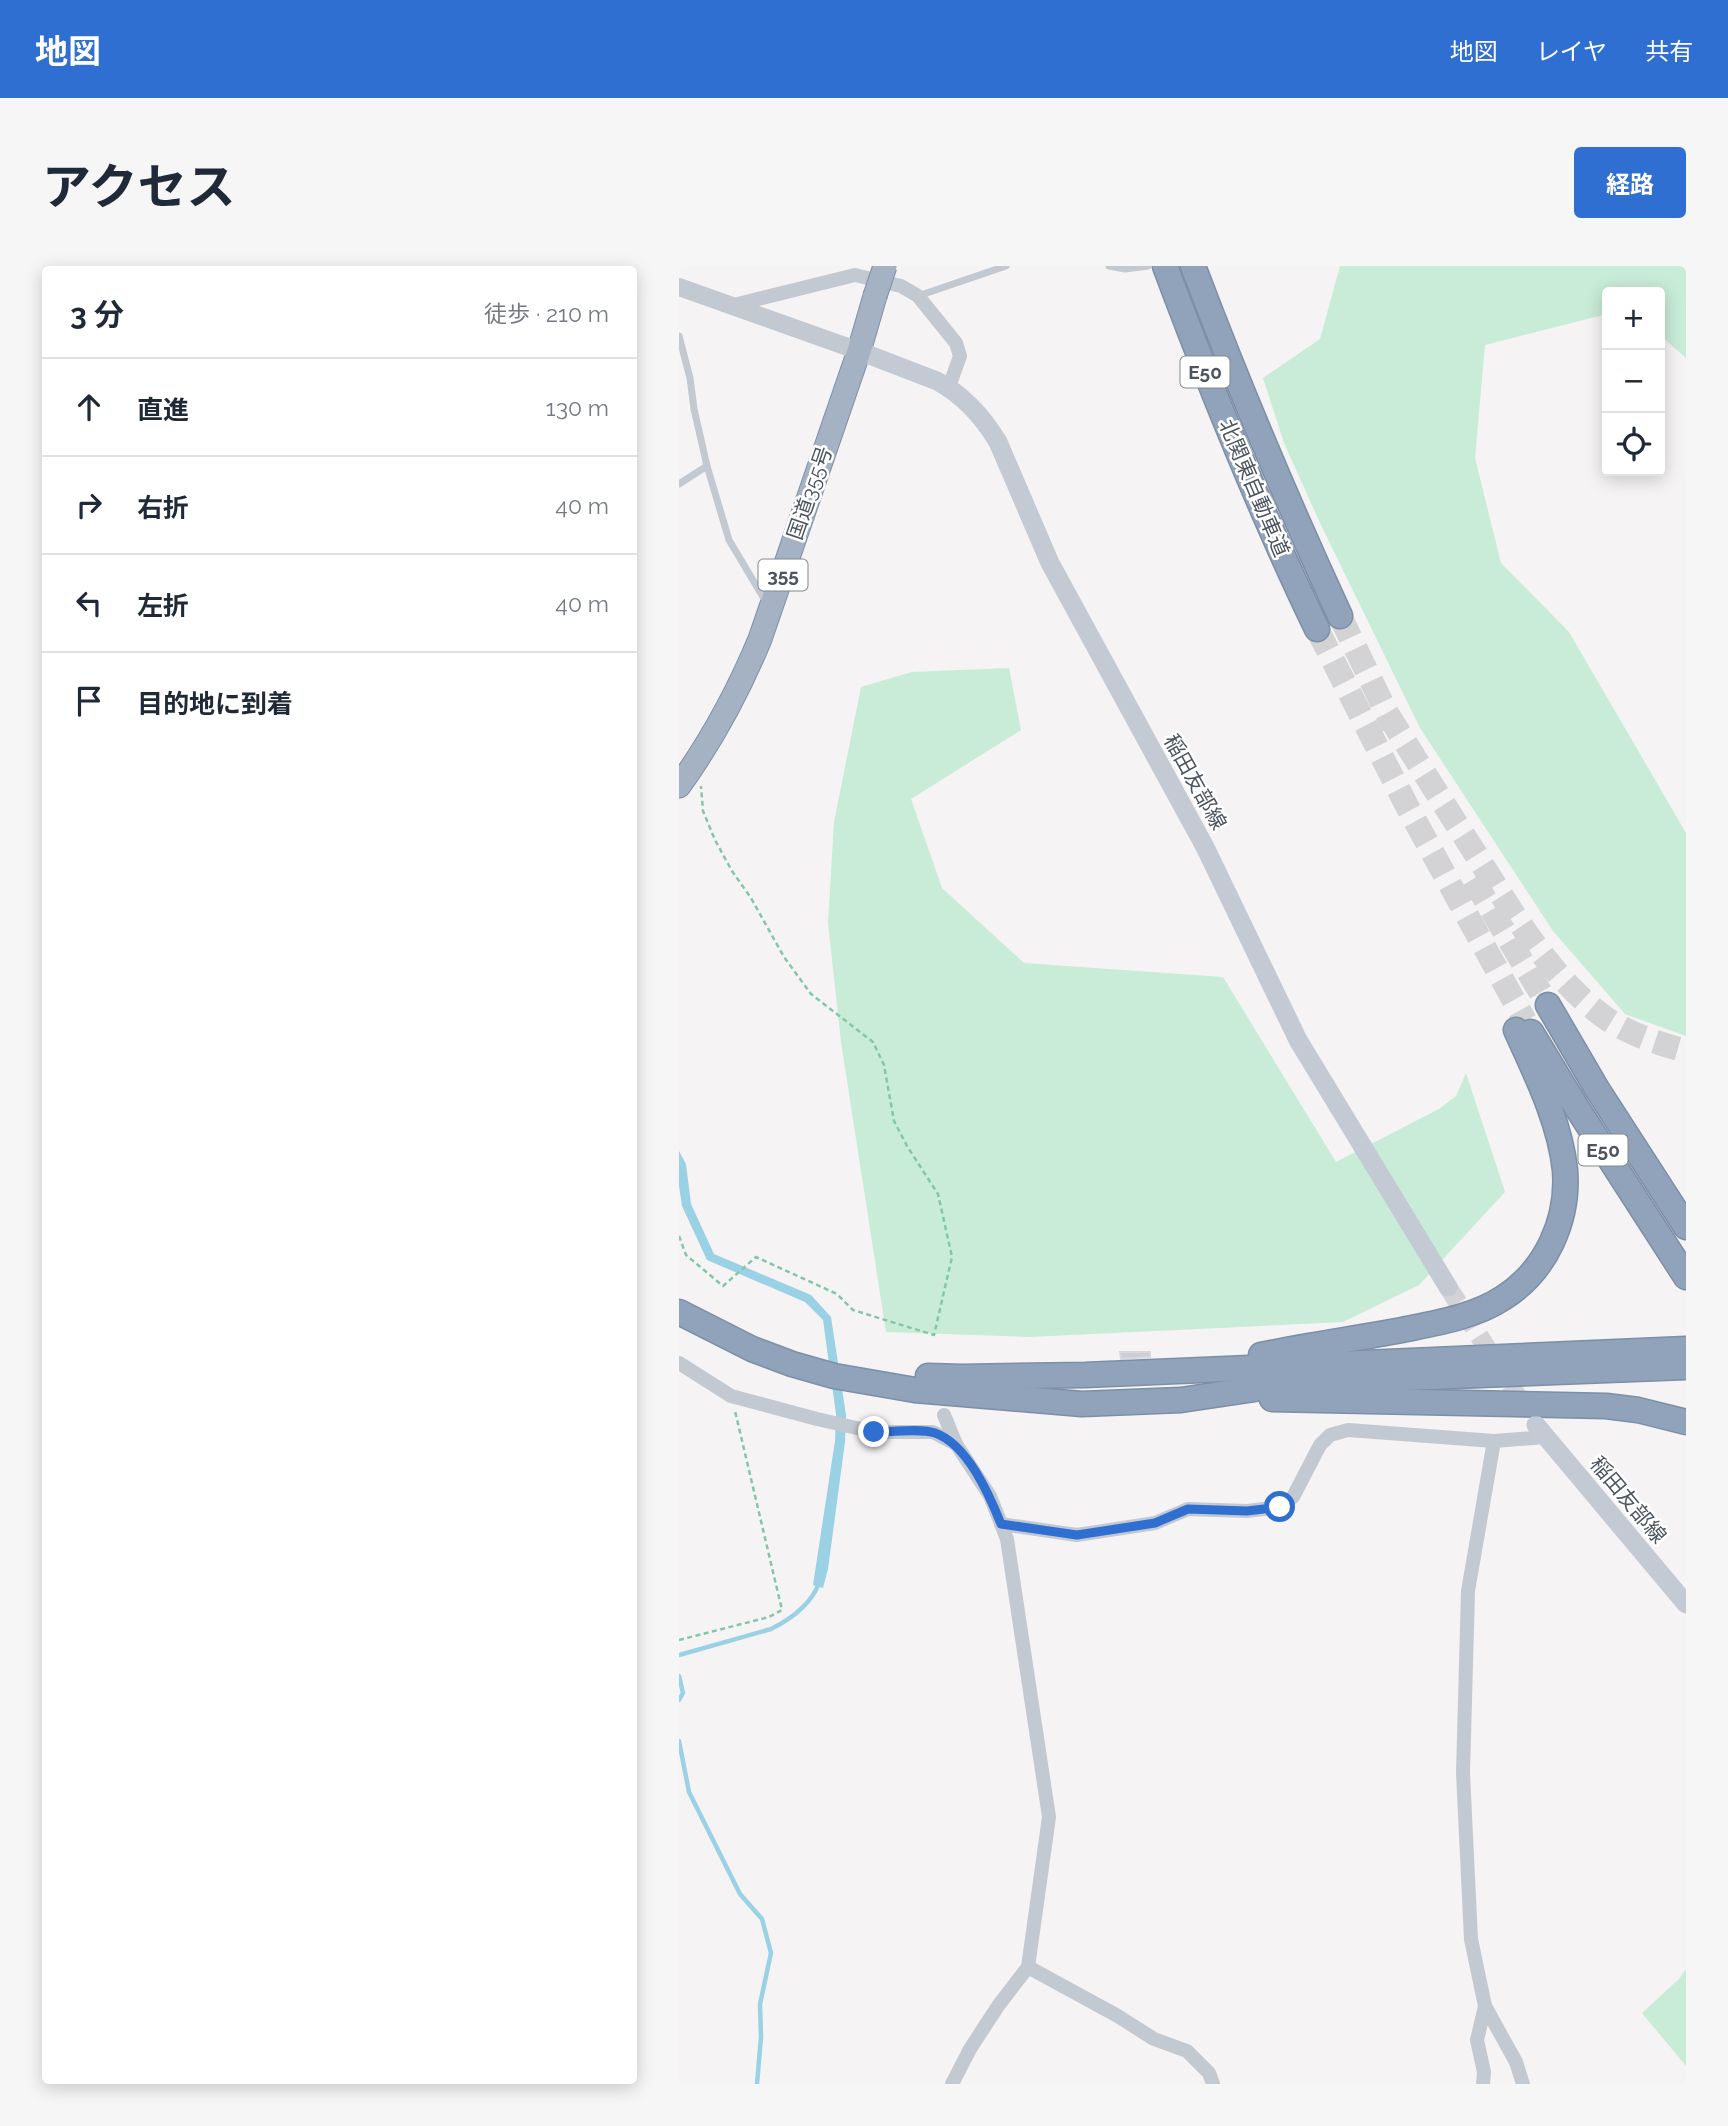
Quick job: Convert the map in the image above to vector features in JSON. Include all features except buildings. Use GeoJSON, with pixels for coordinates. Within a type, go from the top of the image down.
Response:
{"type":"FeatureCollection","features":[{"type":"Feature","properties":{"kind":"highway","name":"国道355号"},"geometry":{"type":"LineString","coordinates":[[685,777],[724,718],[741,685],[771,609],[859,351],[885,266]]}},
{"type":"Feature","properties":{"kind":"highway","name":"北関東自動車道"},"geometry":{"type":"LineString","coordinates":[[1165,266],[1248,477],[1317,629]]}},
{"type":"Feature","properties":{"kind":"highway","name":"北関東自動車道"},"geometry":{"type":"LineString","coordinates":[[1193,266],[1230,365],[1340,616]]}},
{"type":"Feature","properties":{"kind":"highway","name":"E50"},"geometry":{"type":"LineString","coordinates":[[1548,1005],[1597,1089],[1686,1227]]}},
{"type":"Feature","properties":{"kind":"highway","name":"E50"},"geometry":{"type":"LineString","coordinates":[[1178,1372],[1297,1347],[1437,1323],[1477,1311],[1503,1298],[1525,1280],[1545,1255],[1558,1230],[1565,1202],[1565,1170],[1556,1126],[1520,1026],[1577,1108],[1686,1277]]}},
{"type":"Feature","properties":{"kind":"highway"},"geometry":{"type":"LineString","coordinates":[[679,1294],[756,1334],[835,1361],[914,1375],[962,1377],[1178,1372],[1686,1349]]}},
{"type":"Feature","properties":{"kind":"highway"},"geometry":{"type":"LineString","coordinates":[[679,1312],[752,1349],[792,1364],[874,1385],[915,1390],[1082,1404],[1303,1399],[1558,1404],[1638,1410],[1686,1422]]}},
{"type":"Feature","properties":{"kind":"highway"},"geometry":{"type":"LineString","coordinates":[[1181,1400],[1302,1382],[1686,1367]]}},
{"type":"Feature","properties":{"kind":"main road","name":"稲田友部線"},"geometry":{"type":"LineString","coordinates":[[859,351],[921,373],[949,387],[986,423],[998,442],[1050,563],[1205,847],[1298,1040],[1448,1287]]}},
{"type":"Feature","properties":{"kind":"main road","name":"稲田友部線"},"geometry":{"type":"LineString","coordinates":[[1540,1431],[1686,1604]]}},
{"type":"Feature","properties":{"kind":"street"},"geometry":{"type":"LineString","coordinates":[[730,306],[855,275],[901,286],[918,296],[955,343],[960,356],[949,387]]}},
{"type":"Feature","properties":{"kind":"street"},"geometry":{"type":"LineString","coordinates":[[679,287],[859,351]]}},
{"type":"Feature","properties":{"kind":"street"},"geometry":{"type":"LineString","coordinates":[[679,1363],[731,1396],[874,1432],[933,1432],[957,1444]]}},
{"type":"Feature","properties":{"kind":"street"},"geometry":{"type":"LineString","coordinates":[[944,1415],[957,1444],[990,1496],[1007,1539],[1049,1817],[1028,1967],[970,2049],[952,2084]]}},
{"type":"Feature","properties":{"kind":"street"},"geometry":{"type":"LineString","coordinates":[[1001,1524],[1077,1535],[1155,1523],[1188,1509],[1247,1511],[1280,1507],[1293,1497],[1320,1445],[1330,1435],[1348,1430],[1494,1441],[1540,1431]]}},
{"type":"Feature","properties":{"kind":"street"},"geometry":{"type":"LineString","coordinates":[[1494,1441],[1468,1591],[1463,1773],[1471,1939],[1485,2006],[1516,2062],[1523,2084]]}},
{"type":"Feature","properties":{"kind":"street"},"geometry":{"type":"LineString","coordinates":[[1028,1967],[1117,2015],[1154,2039],[1187,2051],[1209,2073],[1213,2084]]}},
{"type":"Feature","properties":{"kind":"street"},"geometry":{"type":"LineString","coordinates":[[1483,2084],[1484,2072],[1477,2040],[1485,2006]]}},
{"type":"Feature","properties":{"kind":"lane"},"geometry":{"type":"LineString","coordinates":[[918,296],[1006,266]]}},
{"type":"Feature","properties":{"kind":"lane"},"geometry":{"type":"LineString","coordinates":[[1109,266],[1148,266]]}},
{"type":"Feature","properties":{"kind":"lane"},"geometry":{"type":"LineString","coordinates":[[679,336],[707,466],[729,540],[771,609]]}},
{"type":"Feature","properties":{"kind":"lane"},"geometry":{"type":"LineString","coordinates":[[679,484],[707,466]]}},
{"type":"Feature","properties":{"kind":"path"},"geometry":{"type":"LineString","coordinates":[[679,1236],[686,1255],[723,1286],[756,1257],[837,1294],[853,1310],[934,1335],[952,1257],[938,1194],[894,1121],[884,1065],[873,1042],[811,994],[784,957],[715,840],[703,811],[701,780],[685,777]]}},
{"type":"Feature","properties":{"kind":"path"},"geometry":{"type":"LineString","coordinates":[[679,1640],[769,1617],[782,1610],[731,1396]]}},
{"type":"Feature","properties":{"kind":"green space"},"geometry":{"type":"Polygon","coordinates":[[[1340,266],[1686,266],[1686,358],[1665,339],[1665,287],[1602,287],[1602,315],[1485,345],[1475,458],[1501,563],[1569,632],[1686,833],[1686,1036],[1625,1014],[1553,931],[1420,728],[1284,443],[1263,378],[1320,339],[1340,266]]]}},
{"type":"Feature","properties":{"kind":"green space"},"geometry":{"type":"Polygon","coordinates":[[[1009,668],[1021,730],[911,799],[942,888],[1024,963],[1223,977],[1336,1162],[1439,1109],[1456,1096],[1466,1073],[1505,1192],[1419,1285],[1343,1322],[1029,1337],[886,1332],[841,1042],[828,923],[834,822],[861,687],[912,672],[1009,668]]]}},
{"type":"Feature","properties":{"kind":"green space"},"geometry":{"type":"Polygon","coordinates":[[[1686,1969],[1686,2066],[1642,2013],[1679,1979],[1686,1969]]]}},
{"type":"Feature","properties":{"kind":"water"},"geometry":{"type":"Polygon","coordinates":[[[679,1151],[686,1164],[691,1204],[714,1254],[811,1295],[831,1317],[846,1415],[845,1442],[828,1569],[823,1588],[813,1585],[835,1441],[836,1414],[823,1320],[805,1302],[707,1260],[682,1206],[679,1151]]]}},
{"type":"Feature","properties":{"kind":"waterway"},"geometry":{"type":"LineString","coordinates":[[679,1655],[771,1629],[799,1610],[811,1598],[819,1583]]}},
{"type":"Feature","properties":{"kind":"waterway"},"geometry":{"type":"LineString","coordinates":[[679,1676],[683,1693],[679,1700]]}},
{"type":"Feature","properties":{"kind":"waterway"},"geometry":{"type":"LineString","coordinates":[[679,1741],[689,1792],[740,1894],[762,1919],[771,1953],[760,2004],[761,2037],[757,2084]]}},
{"type":"Feature","properties":{"kind":"tunnel"},"geometry":{"type":"LineString","coordinates":[[1340,616],[1393,726]]}},
{"type":"Feature","properties":{"kind":"tunnel"},"geometry":{"type":"LineString","coordinates":[[1317,629],[1408,808],[1525,1021]]}},
{"type":"Feature","properties":{"kind":"tunnel"},"geometry":{"type":"LineString","coordinates":[[1387,713],[1533,943],[1568,985],[1616,1025],[1686,1051]]}},
{"type":"Feature","properties":{"kind":"tunnel"},"geometry":{"type":"LineString","coordinates":[[1473,879],[1548,1005]]}},
{"type":"Feature","properties":{"kind":"tunnel"},"geometry":{"type":"LineString","coordinates":[[1448,1287],[1528,1413]]}},
{"type":"Feature","properties":{"kind":"route"},"geometry":{"type":"LineString","coordinates":[[874,1432],[933,1432],[957,1444],[990,1496],[1001,1524],[1077,1535],[1155,1523],[1188,1509],[1247,1511],[1280,1507]]}}]}
